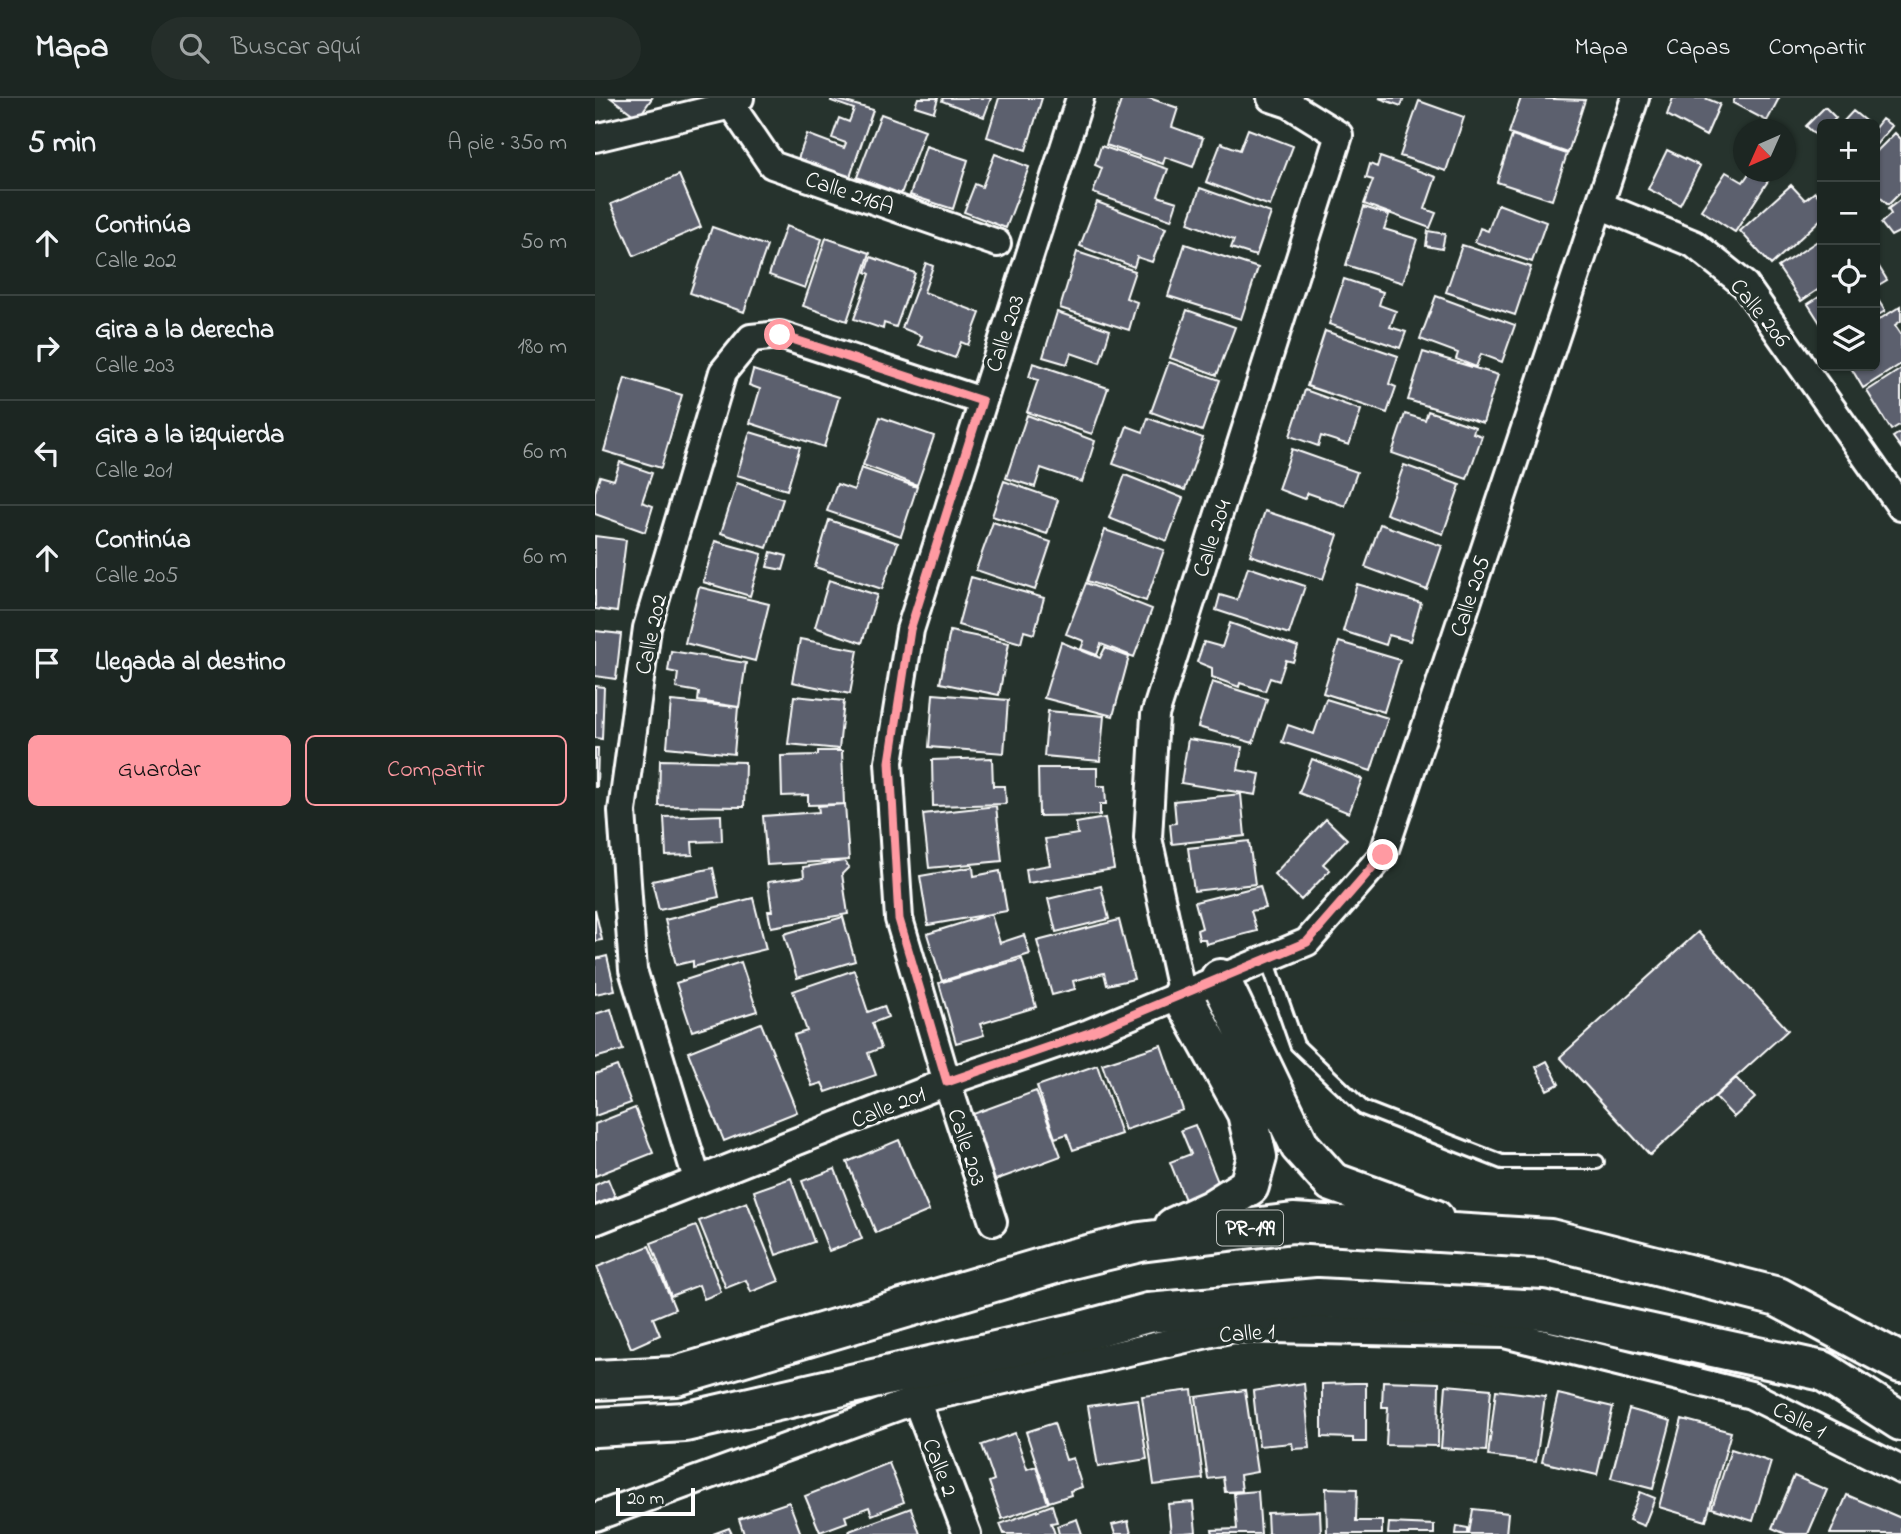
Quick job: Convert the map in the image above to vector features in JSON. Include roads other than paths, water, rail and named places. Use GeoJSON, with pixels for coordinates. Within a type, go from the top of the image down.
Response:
{"type":"FeatureCollection","features":[{"type":"Feature","properties":{"kind":"main road"},"geometry":{"type":"LineString","coordinates":[[1220,979],[1300,1146],[1332,1182],[1403,1209],[1486,1235]]}},
{"type":"Feature","properties":{"kind":"main road"},"geometry":{"type":"LineString","coordinates":[[1140,1242],[1211,1210],[1249,1186],[1257,1157],[1247,1113],[1182,995]]}},
{"type":"Feature","properties":{"kind":"main road","name":"PR-199"},"geometry":{"type":"LineString","coordinates":[[595,1380],[676,1376],[1071,1259],[1140,1242],[1293,1223],[1550,1239],[1778,1297],[1901,1363]]}},
{"type":"Feature","properties":{"kind":"main road"},"geometry":{"type":"LineString","coordinates":[[595,1427],[685,1422],[1074,1333],[1148,1313],[1318,1298],[1542,1310],[1822,1371],[1901,1421]]}},
{"type":"Feature","properties":{"kind":"street","name":"Calle 203"},"geometry":{"type":"LineString","coordinates":[[993,1222],[947,1082],[899,919],[890,762],[910,630],[1080,98]]}},
{"type":"Feature","properties":{"kind":"street","name":"Calle 204"},"geometry":{"type":"LineString","coordinates":[[1182,995],[1148,838],[1155,715],[1339,135],[1299,110],[1271,98]]}},
{"type":"Feature","properties":{"kind":"street","name":"Calle 205"},"geometry":{"type":"LineString","coordinates":[[1182,995],[1307,942],[1383,855],[1635,98]]}},
{"type":"Feature","properties":{"kind":"street"},"geometry":{"type":"LineString","coordinates":[[595,138],[735,102]]}},
{"type":"Feature","properties":{"kind":"street","name":"Calle 216A"},"geometry":{"type":"LineString","coordinates":[[735,102],[772,165],[997,243]]}},
{"type":"Feature","properties":{"kind":"street","name":"Calle 206"},"geometry":{"type":"LineString","coordinates":[[1599,205],[1694,244],[1745,285],[1901,507]]}},
{"type":"Feature","properties":{"kind":"street","name":"Calle 202"},"geometry":{"type":"LineString","coordinates":[[697,1179],[633,970],[622,811],[647,628],[723,372],[751,338],[780,335],[982,401]]}},
{"type":"Feature","properties":{"kind":"street","name":"Calle 201"},"geometry":{"type":"LineString","coordinates":[[595,1221],[947,1082],[1089,1033],[1182,995]]}},
{"type":"Feature","properties":{"kind":"street","name":"Calle 1"},"geometry":{"type":"LineString","coordinates":[[595,1517],[916,1400],[1234,1328],[1504,1334],[1751,1395],[1901,1470]]}},
{"type":"Feature","properties":{"kind":"street","name":"Calle 2"},"geometry":{"type":"LineString","coordinates":[[916,1400],[967,1534]]}},
{"type":"Feature","properties":{"kind":"lane"},"geometry":{"type":"LineString","coordinates":[[1267,959],[1297,1045],[1363,1108],[1502,1162],[1597,1162]]}}]}
